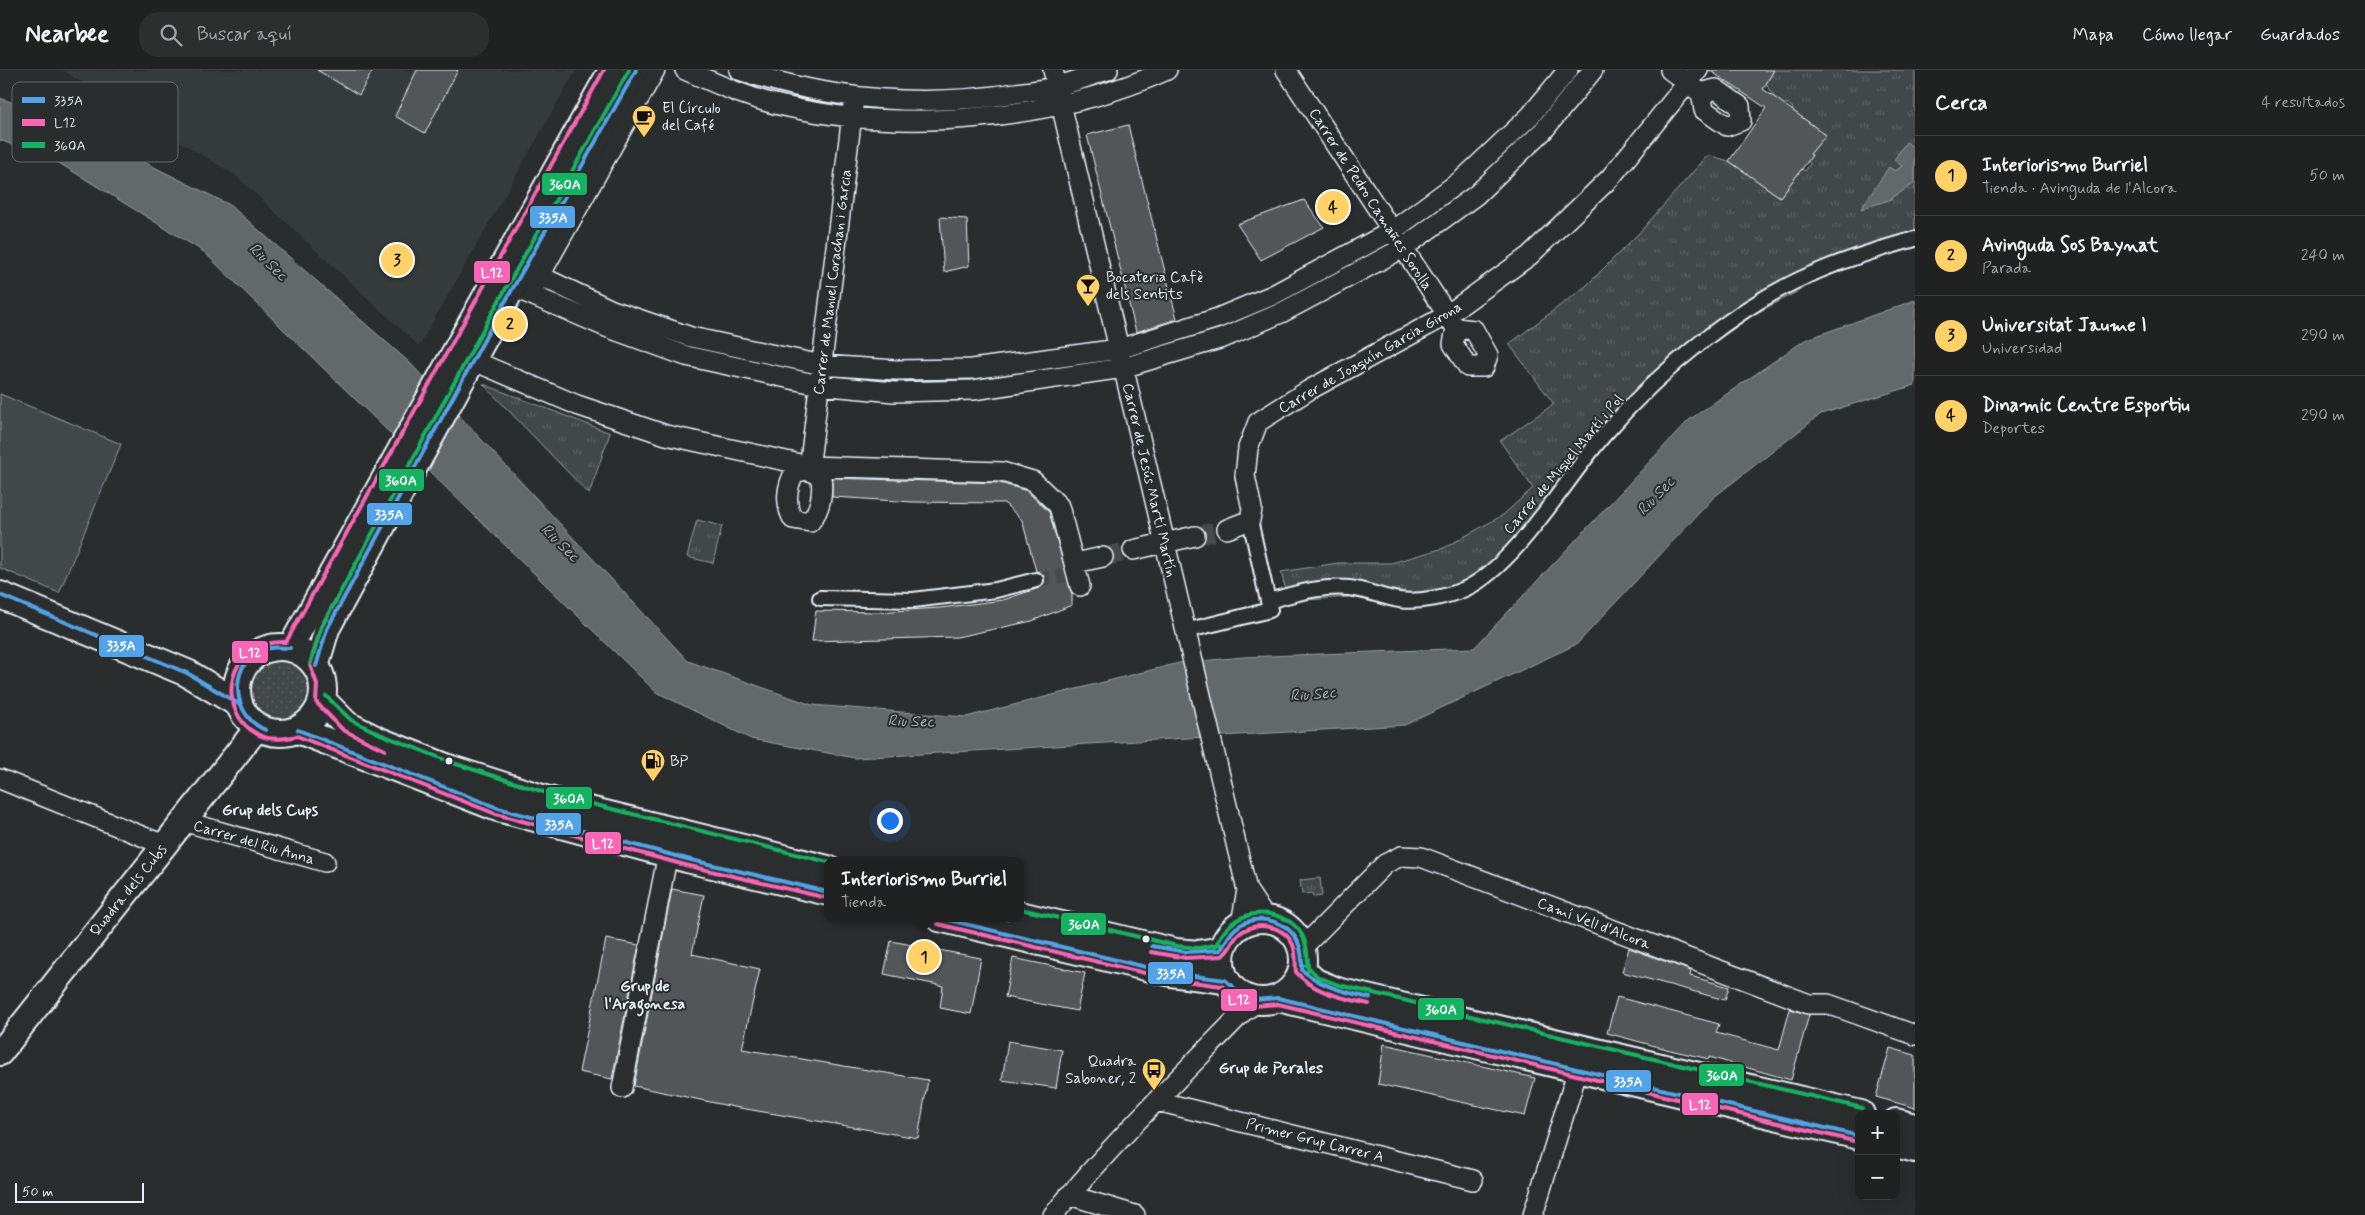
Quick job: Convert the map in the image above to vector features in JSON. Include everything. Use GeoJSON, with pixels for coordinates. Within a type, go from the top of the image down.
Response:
{"type":"FeatureCollection","features":[{"type":"Feature","properties":{"kind":"main road"},"geometry":{"type":"LineString","coordinates":[[0,595],[186,673],[239,704],[258,728],[277,733],[298,730],[446,790],[498,808],[668,853],[824,891]]}},
{"type":"Feature","properties":{"kind":"main road"},"geometry":{"type":"LineString","coordinates":[[239,704],[237,689],[239,675],[251,658],[269,648],[290,648],[305,654],[316,666],[323,683],[322,700],[313,718],[298,730]]}},
{"type":"Feature","properties":{"kind":"main road"},"geometry":{"type":"LineString","coordinates":[[186,673],[215,676],[239,675]]}},
{"type":"Feature","properties":{"kind":"main road"},"geometry":{"type":"LineString","coordinates":[[322,700],[347,725],[377,740],[451,769],[545,800],[824,868]]}},
{"type":"Feature","properties":{"kind":"main road"},"geometry":{"type":"LineString","coordinates":[[1024,916],[1176,952],[1199,954],[1221,950]]}},
{"type":"Feature","properties":{"kind":"main road"},"geometry":{"type":"LineString","coordinates":[[1249,997],[1220,965],[1221,950],[1228,935],[1253,921],[1281,924],[1294,934],[1302,959],[1315,982],[1337,990],[1855,1113]]}},
{"type":"Feature","properties":{"kind":"main road"},"geometry":{"type":"LineString","coordinates":[[956,922],[1171,973],[1249,997],[1578,1069],[1855,1135]]}},
{"type":"Feature","properties":{"kind":"main road"},"geometry":{"type":"LineString","coordinates":[[1249,997],[1293,986],[1302,959]]}},
{"type":"Feature","properties":{"kind":"main road"},"geometry":{"type":"LineString","coordinates":[[1900,1123],[1915,1127]]}},
{"type":"Feature","properties":{"kind":"main road"},"geometry":{"type":"LineString","coordinates":[[1900,1145],[1915,1149]]}},
{"type":"Feature","properties":{"kind":"street"},"geometry":{"type":"LineString","coordinates":[[290,648],[396,478],[444,391],[611,70]]}},
{"type":"Feature","properties":{"kind":"street"},"geometry":{"type":"LineString","coordinates":[[527,282],[636,70]]}},
{"type":"Feature","properties":{"kind":"street"},"geometry":{"type":"LineString","coordinates":[[444,391],[474,361],[527,282],[655,70]]}},
{"type":"Feature","properties":{"kind":"street"},"geometry":{"type":"LineString","coordinates":[[686,70],[733,92],[788,107],[852,117],[925,119],[981,117],[1061,106],[1167,70]]}},
{"type":"Feature","properties":{"kind":"street"},"geometry":{"type":"LineString","coordinates":[[738,70],[791,86],[854,97],[923,102],[970,100],[1055,78],[1108,70]]}},
{"type":"Feature","properties":{"kind":"street","name":"Carrer de Pedro Camañes Sorolla"},"geometry":{"type":"LineString","coordinates":[[1286,70],[1452,321]]}},
{"type":"Feature","properties":{"kind":"street"},"geometry":{"type":"LineString","coordinates":[[527,282],[691,337],[822,365],[895,370],[972,370],[1119,349],[1218,318],[1273,296],[1392,231],[1463,179],[1530,116],[1568,70]]}},
{"type":"Feature","properties":{"kind":"street"},"geometry":{"type":"LineString","coordinates":[[527,282],[606,327],[686,356],[819,385],[894,392],[973,390],[1123,368],[1223,338],[1281,313],[1403,248],[1476,195],[1543,131],[1592,70]]}},
{"type":"Feature","properties":{"kind":"street"},"geometry":{"type":"LineString","coordinates":[[1670,70],[1696,82]]}},
{"type":"Feature","properties":{"kind":"street","name":"Carrer de Jesús Martí Martín"},"geometry":{"type":"LineString","coordinates":[[1055,78],[1253,921]]}},
{"type":"Feature","properties":{"kind":"street","name":"Carrer de Joaquín Garcia Girona"},"geometry":{"type":"LineString","coordinates":[[1269,605],[1250,520],[1252,509],[1245,476],[1248,448],[1258,422],[1309,390],[1452,321],[1529,256],[1590,198],[1696,82]]}},
{"type":"Feature","properties":{"kind":"street","name":"Carrer de Manuel Corachan i Garcia"},"geometry":{"type":"LineString","coordinates":[[809,468],[854,97]]}},
{"type":"Feature","properties":{"kind":"street","name":"Carrer de Miquel Martí i Pol"},"geometry":{"type":"LineString","coordinates":[[1185,631],[1269,605],[1306,591],[1348,588],[1401,600],[1434,598],[1464,589],[1486,575],[1513,550],[1604,435],[1643,394],[1695,346],[1750,307],[1820,270],[1915,239]]}},
{"type":"Feature","properties":{"kind":"street"},"geometry":{"type":"LineString","coordinates":[[474,361],[577,405],[666,435],[809,468],[1002,472],[1033,481],[1059,506],[1075,574],[1103,556]]}},
{"type":"Feature","properties":{"kind":"street"},"geometry":{"type":"LineString","coordinates":[[316,666],[327,629],[396,478]]}},
{"type":"Feature","properties":{"kind":"street"},"geometry":{"type":"LineString","coordinates":[[1227,529],[1250,520]]}},
{"type":"Feature","properties":{"kind":"street"},"geometry":{"type":"LineString","coordinates":[[1133,550],[1195,536]]}},
{"type":"Feature","properties":{"kind":"street"},"geometry":{"type":"LineString","coordinates":[[820,598],[913,600],[996,590],[1036,580]]}},
{"type":"Feature","properties":{"kind":"street","name":"Quadra dels Cubs"},"geometry":{"type":"LineString","coordinates":[[0,1053],[258,728]]}},
{"type":"Feature","properties":{"kind":"street"},"geometry":{"type":"LineString","coordinates":[[0,779],[164,845]]}},
{"type":"Feature","properties":{"kind":"street","name":"Carrer del Riu Anna"},"geometry":{"type":"LineString","coordinates":[[183,821],[325,862]]}},
{"type":"Feature","properties":{"kind":"street"},"geometry":{"type":"LineString","coordinates":[[622,1088],[668,853]]}},
{"type":"Feature","properties":{"kind":"street","name":"Camí Vell d'Alcora"},"geometry":{"type":"LineString","coordinates":[[1302,959],[1385,864],[1400,856],[1421,857],[1809,1004],[1828,1004],[1915,1035]]}},
{"type":"Feature","properties":{"kind":"street"},"geometry":{"type":"LineString","coordinates":[[1053,1215],[1249,997]]}},
{"type":"Feature","properties":{"kind":"street"},"geometry":{"type":"LineString","coordinates":[[1533,1215],[1578,1069]]}},
{"type":"Feature","properties":{"kind":"street","name":"Primer Grup Carrer A"},"geometry":{"type":"LineString","coordinates":[[1157,1101],[1473,1180]]}},
{"type":"Feature","properties":{"kind":"street"},"geometry":{"type":"LineString","coordinates":[[1069,1195],[1135,1215]]}},
{"type":"Feature","properties":{"kind":"shaded area"},"geometry":{"type":"Polygon","coordinates":[[[62,70],[576,70],[419,346],[235,175],[178,140],[178,82],[82,82],[62,70]]]}},
{"type":"Feature","properties":{"kind":"green space"},"geometry":{"type":"Polygon","coordinates":[[[1774,70],[1915,70],[1915,247],[1882,255],[1821,279],[1755,314],[1700,352],[1647,399],[1492,579],[1401,606],[1350,597],[1289,603],[1281,572],[1338,563],[1391,563],[1444,548],[1503,515],[1533,488],[1500,441],[1554,404],[1509,344],[1586,286],[1639,233],[1708,155],[1729,161],[1780,197],[1802,169],[1805,171],[1810,164],[1808,161],[1812,155],[1810,154],[1826,135],[1792,110],[1793,108],[1787,103],[1784,105],[1776,100],[1766,84],[1774,70]]]}},
{"type":"Feature","properties":{"kind":"green space"},"geometry":{"type":"Polygon","coordinates":[[[483,384],[610,433],[589,494],[483,384]]]}},
{"type":"Feature","properties":{"kind":"green space"},"geometry":{"type":"Polygon","coordinates":[[[0,394],[121,444],[59,593],[0,568],[0,394]]]}},
{"type":"Feature","properties":{"kind":"green space"},"geometry":{"type":"Polygon","coordinates":[[[697,520],[722,526],[713,563],[687,557],[697,520]]]}},
{"type":"Feature","properties":{"kind":"green space"},"geometry":{"type":"Polygon","coordinates":[[[281,657],[293,660],[304,667],[311,678],[314,690],[311,702],[304,713],[293,720],[281,723],[269,720],[258,713],[251,702],[248,690],[251,678],[258,667],[269,660],[281,657]]]}},
{"type":"Feature","properties":{"kind":"green space"},"geometry":{"type":"Polygon","coordinates":[[[1320,878],[1322,896],[1313,897],[1312,893],[1302,894],[1300,880],[1320,878]]]}},
{"type":"Feature","properties":{"kind":"water"},"geometry":{"type":"Polygon","coordinates":[[[0,98],[12,103],[12,145],[0,140],[0,98]]]}},
{"type":"Feature","properties":{"kind":"water"},"geometry":{"type":"Polygon","coordinates":[[[1906,142],[1915,148],[1915,183],[1889,200],[1861,209],[1889,167],[1895,171],[1902,166],[1894,160],[1906,142]]]}},
{"type":"Feature","properties":{"kind":"water","name":"Riu Sec"},"geometry":{"type":"Polygon","coordinates":[[[56,162],[144,162],[230,205],[410,363],[688,661],[812,705],[966,717],[1179,663],[1244,657],[1474,648],[1689,420],[1805,340],[1915,300],[1915,385],[1821,414],[1714,497],[1577,644],[1405,725],[855,758],[751,739],[656,692],[204,252],[56,162]]]}},
{"type":"Feature","properties":{"kind":"building"},"geometry":{"type":"Polygon","coordinates":[[[317,70],[373,70],[359,95],[317,70]]]}},
{"type":"Feature","properties":{"kind":"building"},"geometry":{"type":"Polygon","coordinates":[[[417,70],[458,70],[425,133],[395,116],[417,70]]]}},
{"type":"Feature","properties":{"kind":"building"},"geometry":{"type":"Polygon","coordinates":[[[1709,70],[1774,70],[1763,89],[1826,135],[1810,154],[1812,155],[1808,161],[1780,197],[1729,161],[1766,108],[1709,70]]]}},
{"type":"Feature","properties":{"kind":"building"},"geometry":{"type":"Polygon","coordinates":[[[1128,125],[1177,319],[1136,332],[1087,135],[1128,125]]]}},
{"type":"Feature","properties":{"kind":"building"},"geometry":{"type":"Polygon","coordinates":[[[1304,200],[1324,227],[1261,260],[1237,224],[1304,200]]]}},
{"type":"Feature","properties":{"kind":"building"},"geometry":{"type":"Polygon","coordinates":[[[940,217],[967,219],[969,266],[944,272],[940,217]]]}},
{"type":"Feature","properties":{"kind":"building"},"geometry":{"type":"Polygon","coordinates":[[[832,478],[1000,483],[1027,491],[1049,512],[1072,594],[1072,605],[1032,621],[957,637],[812,641],[816,611],[877,612],[940,608],[1003,600],[1039,588],[1044,582],[1043,574],[1036,571],[1022,520],[1004,503],[913,502],[832,497],[832,478]]]}},
{"type":"Feature","properties":{"kind":"building"},"geometry":{"type":"Polygon","coordinates":[[[672,889],[704,895],[692,954],[760,969],[742,1049],[928,1080],[918,1138],[734,1107],[634,1086],[672,889]]]}},
{"type":"Feature","properties":{"kind":"building"},"geometry":{"type":"Polygon","coordinates":[[[606,939],[639,945],[612,1079],[579,1072],[606,939]]]}},
{"type":"Feature","properties":{"kind":"building"},"geometry":{"type":"Polygon","coordinates":[[[891,941],[981,958],[971,1014],[940,1008],[943,986],[884,974],[891,941]]]}},
{"type":"Feature","properties":{"kind":"building"},"geometry":{"type":"Polygon","coordinates":[[[1629,948],[1691,971],[1690,976],[1729,987],[1725,1000],[1622,972],[1629,948]]]}},
{"type":"Feature","properties":{"kind":"building"},"geometry":{"type":"Polygon","coordinates":[[[1013,958],[1085,973],[1077,1011],[1005,997],[1013,958]]]}},
{"type":"Feature","properties":{"kind":"building"},"geometry":{"type":"Polygon","coordinates":[[[1617,997],[1719,1024],[1716,1033],[1779,1050],[1790,1009],[1809,1015],[1791,1080],[1709,1057],[1709,1059],[1670,1050],[1607,1033],[1617,997]]]}},
{"type":"Feature","properties":{"kind":"building"},"geometry":{"type":"Polygon","coordinates":[[[1008,1041],[1062,1050],[1056,1088],[1002,1080],[1008,1041]]]}},
{"type":"Feature","properties":{"kind":"building"},"geometry":{"type":"Polygon","coordinates":[[[1384,1044],[1535,1078],[1525,1116],[1378,1084],[1384,1044]]]}},
{"type":"Feature","properties":{"kind":"building"},"geometry":{"type":"Polygon","coordinates":[[[1890,1048],[1915,1055],[1915,1108],[1876,1097],[1890,1048]]]}},
{"type":"Feature","properties":{"kind":"tunnel"},"geometry":{"type":"LineString","coordinates":[[1195,536],[1227,529]]}},
{"type":"Feature","properties":{"kind":"tunnel"},"geometry":{"type":"LineString","coordinates":[[1103,557],[1133,550]]}},
{"type":"Feature","properties":{"kind":"tunnel"},"geometry":{"type":"LineString","coordinates":[[1036,580],[1068,575]]}},
{"type":"Feature","properties":{"kind":"transit line","name":"L12"},"geometry":{"type":"LineString","coordinates":[[604,70],[286,642],[265,644],[250,652],[239,664],[233,679],[232,695],[236,711],[245,725],[264,737],[278,739],[297,736],[496,814],[685,865],[824,897]]}},
{"type":"Feature","properties":{"kind":"transit line","name":"360A"},"geometry":{"type":"LineString","coordinates":[[310,664],[322,626],[491,315],[629,70]]}},
{"type":"Feature","properties":{"kind":"transit line","name":"335A"},"geometry":{"type":"LineString","coordinates":[[316,666],[327,629],[496,318],[636,70]]}},
{"type":"Feature","properties":{"kind":"transit line","name":"335A"},"geometry":{"type":"LineString","coordinates":[[0,595],[187,673],[239,704]]}},
{"type":"Feature","properties":{"kind":"transit line","name":"L12"},"geometry":{"type":"LineString","coordinates":[[339,595],[321,627],[310,665],[317,684],[316,702],[343,730],[385,750]]}},
{"type":"Feature","properties":{"kind":"transit line","name":"335A"},"geometry":{"type":"LineString","coordinates":[[266,730],[254,723],[245,712],[239,700],[238,686],[240,673],[246,662],[256,653],[270,648],[290,648]]}},
{"type":"Feature","properties":{"kind":"transit line","name":"360A"},"geometry":{"type":"LineString","coordinates":[[326,696],[351,720],[380,734],[453,763],[547,793],[824,861]]}},
{"type":"Feature","properties":{"kind":"transit line","name":"335A"},"geometry":{"type":"LineString","coordinates":[[298,730],[498,808],[687,859],[824,891]]}},
{"type":"Feature","properties":{"kind":"transit line","name":"360A"},"geometry":{"type":"LineString","coordinates":[[1024,910],[1177,946],[1199,948],[1220,944]]}},
{"type":"Feature","properties":{"kind":"transit line","name":"360A"},"geometry":{"type":"LineString","coordinates":[[1215,947],[1228,927],[1243,917],[1263,913],[1273,915],[1292,923],[1299,930],[1306,947],[1308,970]]}},
{"type":"Feature","properties":{"kind":"transit line","name":"335A"},"geometry":{"type":"LineString","coordinates":[[1152,946],[1186,952],[1221,950],[1236,928],[1252,921],[1269,920],[1285,927],[1299,943],[1302,970],[1326,985],[1370,998]]}},
{"type":"Feature","properties":{"kind":"transit line","name":"335A"},"geometry":{"type":"LineString","coordinates":[[957,922],[1171,973],[1225,980],[1242,995],[1255,1000],[1278,998],[1855,1135]]}},
{"type":"Feature","properties":{"kind":"transit line","name":"L12"},"geometry":{"type":"LineString","coordinates":[[938,924],[1170,979],[1222,986],[1239,1000],[1254,1006],[1278,1004],[1855,1141]]}},
{"type":"Feature","properties":{"kind":"transit line","name":"L12"},"geometry":{"type":"LineString","coordinates":[[1151,952],[1186,958],[1222,956],[1239,934],[1253,927],[1269,927],[1276,929],[1289,938],[1295,952],[1296,972],[1303,979],[1330,994],[1369,1004]]}},
{"type":"Feature","properties":{"kind":"transit line","name":"360A"},"geometry":{"type":"LineString","coordinates":[[1306,965],[1318,977],[1339,985],[1862,1108]]}},
{"type":"Feature","properties":{"kind":"place","name":"El Círculo del Café"},"geometry":{"type":"Point","coordinates":[644,138]}},
{"type":"Feature","properties":{"kind":"place","name":"Dinamic Centre Esportiu"},"geometry":{"type":"Point","coordinates":[1333,207]}},
{"type":"Feature","properties":{"kind":"place","name":"Universitat Jaume I"},"geometry":{"type":"Point","coordinates":[397,260]}},
{"type":"Feature","properties":{"kind":"place","name":"Bocateria Cafè dels Sentits"},"geometry":{"type":"Point","coordinates":[1088,307]}},
{"type":"Feature","properties":{"kind":"place","name":"Avinguda Sos Baynat"},"geometry":{"type":"Point","coordinates":[510,324]}},
{"type":"Feature","properties":{"kind":"place","name":"BP"},"geometry":{"type":"Point","coordinates":[653,782]}},
{"type":"Feature","properties":{"kind":"place","name":"Interiorismo Burriel"},"geometry":{"type":"Point","coordinates":[924,957]}},
{"type":"Feature","properties":{"kind":"place","name":"Quadra Saboner, 2"},"geometry":{"type":"Point","coordinates":[1154,1091]}},
{"type":"Feature","properties":{"kind":"district","name":"Grup dels Cups"},"geometry":{"type":"Point","coordinates":[270,809]}},
{"type":"Feature","properties":{"kind":"district","name":"Grup de l'Aragonesa"},"geometry":{"type":"Point","coordinates":[645,994]}},
{"type":"Feature","properties":{"kind":"district","name":"Grup de Perales"},"geometry":{"type":"Point","coordinates":[1271,1067]}}]}
